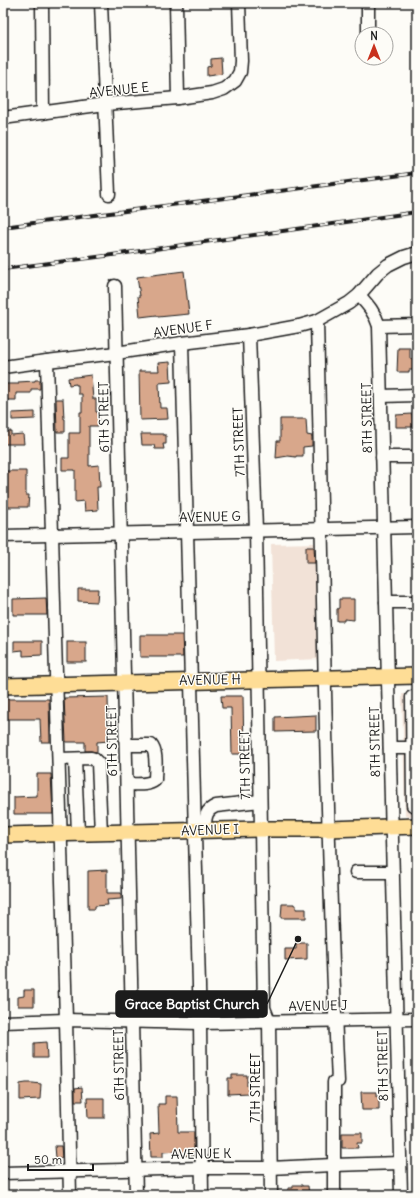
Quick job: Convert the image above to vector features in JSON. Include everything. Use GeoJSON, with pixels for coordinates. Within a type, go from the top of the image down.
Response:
{"type":"FeatureCollection","features":[{"type":"Feature","properties":{"kind":"main road","name":"AVENUE H"},"geometry":{"type":"LineString","coordinates":[[3,686],[191,680],[417,676]]}},
{"type":"Feature","properties":{"kind":"main road","name":"AVENUE I"},"geometry":{"type":"LineString","coordinates":[[3,836],[200,830],[328,829],[417,826]]}},
{"type":"Feature","properties":{"kind":"street"},"geometry":{"type":"LineString","coordinates":[[42,3],[43,113]]}},
{"type":"Feature","properties":{"kind":"street"},"geometry":{"type":"LineString","coordinates":[[101,3],[109,194]]}},
{"type":"Feature","properties":{"kind":"street"},"geometry":{"type":"LineString","coordinates":[[176,3],[178,98]]}},
{"type":"Feature","properties":{"kind":"street","name":"AVENUE E"},"geometry":{"type":"LineString","coordinates":[[3,118],[105,104],[212,94],[224,89],[235,81],[240,72],[239,3]]}},
{"type":"Feature","properties":{"kind":"street"},"geometry":{"type":"LineString","coordinates":[[368,3],[368,26]]}},
{"type":"Feature","properties":{"kind":"street","name":"AVENUE F"},"geometry":{"type":"LineString","coordinates":[[3,367],[249,334],[317,322],[349,303],[359,295],[378,273],[388,265],[404,257],[417,253]]}},
{"type":"Feature","properties":{"kind":"street","name":"6TH STREET"},"geometry":{"type":"LineString","coordinates":[[115,286],[136,1195]]}},
{"type":"Feature","properties":{"kind":"street","name":"8TH STREET"},"geometry":{"type":"LineString","coordinates":[[359,295],[376,315],[379,326],[401,1195]]}},
{"type":"Feature","properties":{"kind":"street"},"geometry":{"type":"LineString","coordinates":[[317,322],[328,829],[338,1081],[334,1082],[334,1195]]}},
{"type":"Feature","properties":{"kind":"street"},"geometry":{"type":"LineString","coordinates":[[379,326],[417,325]]}},
{"type":"Feature","properties":{"kind":"street","name":"7TH STREET"},"geometry":{"type":"LineString","coordinates":[[249,334],[256,530],[264,1008],[269,1021],[271,1195]]}},
{"type":"Feature","properties":{"kind":"street"},"geometry":{"type":"LineString","coordinates":[[182,343],[191,680],[200,830],[202,1195]]}},
{"type":"Feature","properties":{"kind":"street"},"geometry":{"type":"LineString","coordinates":[[47,361],[70,1195]]}},
{"type":"Feature","properties":{"kind":"street"},"geometry":{"type":"LineString","coordinates":[[381,396],[417,396]]}},
{"type":"Feature","properties":{"kind":"street"},"geometry":{"type":"LineString","coordinates":[[382,458],[417,457]]}},
{"type":"Feature","properties":{"kind":"street","name":"AVENUE G"},"geometry":{"type":"LineString","coordinates":[[3,536],[417,527]]}},
{"type":"Feature","properties":{"kind":"street"},"geometry":{"type":"LineString","coordinates":[[386,602],[417,602]]}},
{"type":"Feature","properties":{"kind":"street"},"geometry":{"type":"LineString","coordinates":[[414,697],[415,748],[413,805],[417,806]]}},
{"type":"Feature","properties":{"kind":"street"},"geometry":{"type":"LineString","coordinates":[[126,745],[151,745],[155,753],[155,780],[146,784],[127,784]]}},
{"type":"Feature","properties":{"kind":"street"},"geometry":{"type":"LineString","coordinates":[[390,748],[415,748]]}},
{"type":"Feature","properties":{"kind":"street"},"geometry":{"type":"LineString","coordinates":[[59,759],[91,758],[98,763],[101,833]]}},
{"type":"Feature","properties":{"kind":"street"},"geometry":{"type":"LineString","coordinates":[[75,759],[78,833]]}},
{"type":"Feature","properties":{"kind":"street"},"geometry":{"type":"LineString","coordinates":[[200,830],[206,814],[211,808],[216,806],[260,801]]}},
{"type":"Feature","properties":{"kind":"street"},"geometry":{"type":"LineString","coordinates":[[356,872],[393,872]]}},
{"type":"Feature","properties":{"kind":"street","name":"AVENUE J"},"geometry":{"type":"LineString","coordinates":[[3,1022],[66,1020],[200,1023],[417,1019]]}},
{"type":"Feature","properties":{"kind":"street","name":"AVENUE K"},"geometry":{"type":"LineString","coordinates":[[3,1173],[202,1168],[270,1168],[400,1163]]}},
{"type":"Feature","properties":{"kind":"shaded area"},"geometry":{"type":"Polygon","coordinates":[[[319,543],[320,659],[274,661],[271,544],[319,543]]]}},
{"type":"Feature","properties":{"kind":"shaded area"},"geometry":{"type":"Polygon","coordinates":[[[402,694],[417,694],[417,816],[405,816],[402,694]]]}},
{"type":"Feature","properties":{"kind":"building"},"geometry":{"type":"Polygon","coordinates":[[[221,58],[222,74],[207,76],[207,67],[211,66],[211,59],[221,58]]]}},
{"type":"Feature","properties":{"kind":"building"},"geometry":{"type":"Polygon","coordinates":[[[184,271],[189,314],[140,317],[138,296],[140,296],[137,277],[184,271]]]}},
{"type":"Feature","properties":{"kind":"building"},"geometry":{"type":"Polygon","coordinates":[[[398,348],[410,348],[410,359],[414,359],[414,370],[409,370],[409,372],[397,372],[398,348]]]}},
{"type":"Feature","properties":{"kind":"building"},"geometry":{"type":"Polygon","coordinates":[[[170,362],[171,382],[159,383],[160,408],[167,408],[168,419],[140,420],[139,371],[159,371],[158,363],[170,362]]]}},
{"type":"Feature","properties":{"kind":"building"},"geometry":{"type":"Polygon","coordinates":[[[91,375],[93,399],[96,399],[96,412],[98,412],[99,420],[98,426],[89,426],[89,466],[99,465],[100,487],[97,487],[98,510],[85,511],[84,501],[75,502],[75,470],[62,470],[62,458],[69,458],[69,433],[80,433],[80,412],[82,412],[82,394],[78,394],[78,385],[69,385],[68,378],[91,375]]]}},
{"type":"Feature","properties":{"kind":"building"},"geometry":{"type":"Polygon","coordinates":[[[40,380],[40,389],[31,389],[31,393],[16,393],[16,400],[4,400],[3,384],[18,384],[18,382],[40,380]]]}},
{"type":"Feature","properties":{"kind":"building"},"geometry":{"type":"Polygon","coordinates":[[[56,399],[63,399],[65,432],[57,432],[56,399]]]}},
{"type":"Feature","properties":{"kind":"building"},"geometry":{"type":"Polygon","coordinates":[[[35,412],[35,419],[12,420],[12,413],[35,412]]]}},
{"type":"Feature","properties":{"kind":"building"},"geometry":{"type":"Polygon","coordinates":[[[412,414],[413,427],[396,427],[396,415],[412,414]]]}},
{"type":"Feature","properties":{"kind":"building"},"geometry":{"type":"Polygon","coordinates":[[[280,419],[306,419],[307,435],[312,436],[312,446],[303,447],[303,456],[276,458],[277,441],[280,441],[280,419]]]}},
{"type":"Feature","properties":{"kind":"building"},"geometry":{"type":"Polygon","coordinates":[[[11,431],[11,435],[23,434],[24,444],[4,444],[4,432],[11,431]]]}},
{"type":"Feature","properties":{"kind":"building"},"geometry":{"type":"Polygon","coordinates":[[[141,434],[166,435],[166,444],[163,444],[164,449],[155,449],[154,445],[142,445],[141,434]]]}},
{"type":"Feature","properties":{"kind":"building"},"geometry":{"type":"Polygon","coordinates":[[[6,471],[26,471],[26,495],[29,495],[28,507],[6,507],[6,471]]]}},
{"type":"Feature","properties":{"kind":"building"},"geometry":{"type":"Polygon","coordinates":[[[306,547],[314,547],[315,563],[306,563],[306,547]]]}},
{"type":"Feature","properties":{"kind":"building"},"geometry":{"type":"Polygon","coordinates":[[[78,589],[98,589],[97,602],[78,601],[78,589]]]}},
{"type":"Feature","properties":{"kind":"building"},"geometry":{"type":"Polygon","coordinates":[[[46,598],[47,615],[13,615],[13,599],[46,598]]]}},
{"type":"Feature","properties":{"kind":"building"},"geometry":{"type":"Polygon","coordinates":[[[339,599],[354,599],[354,620],[344,619],[344,621],[337,621],[339,599]]]}},
{"type":"Feature","properties":{"kind":"building"},"geometry":{"type":"Polygon","coordinates":[[[140,635],[182,635],[183,657],[140,657],[140,635]]]}},
{"type":"Feature","properties":{"kind":"building"},"geometry":{"type":"Polygon","coordinates":[[[14,641],[42,641],[42,655],[23,656],[23,650],[14,651],[14,641]]]}},
{"type":"Feature","properties":{"kind":"building"},"geometry":{"type":"Polygon","coordinates":[[[67,642],[86,642],[86,662],[67,662],[67,642]]]}},
{"type":"Feature","properties":{"kind":"building"},"geometry":{"type":"Polygon","coordinates":[[[221,696],[243,696],[244,754],[232,754],[231,708],[222,708],[221,696]]]}},
{"type":"Feature","properties":{"kind":"building"},"geometry":{"type":"Polygon","coordinates":[[[108,697],[109,741],[97,742],[97,752],[85,751],[85,742],[66,742],[64,698],[108,697]]]}},
{"type":"Feature","properties":{"kind":"building"},"geometry":{"type":"Polygon","coordinates":[[[5,699],[49,699],[50,742],[41,742],[40,719],[7,719],[5,699]]]}},
{"type":"Feature","properties":{"kind":"building"},"geometry":{"type":"Polygon","coordinates":[[[316,715],[316,731],[275,732],[275,717],[316,715]]]}},
{"type":"Feature","properties":{"kind":"building"},"geometry":{"type":"Polygon","coordinates":[[[37,774],[51,774],[53,814],[14,814],[14,797],[37,796],[37,774]]]}},
{"type":"Feature","properties":{"kind":"building"},"geometry":{"type":"Polygon","coordinates":[[[107,870],[107,893],[121,893],[121,899],[107,900],[108,905],[95,906],[95,909],[88,909],[88,871],[107,870]]]}},
{"type":"Feature","properties":{"kind":"building"},"geometry":{"type":"Polygon","coordinates":[[[282,904],[294,904],[296,905],[296,909],[306,909],[306,918],[281,918],[282,904]]]}},
{"type":"Feature","properties":{"kind":"building"},"geometry":{"type":"Polygon","coordinates":[[[296,943],[307,943],[307,959],[285,960],[285,949],[296,949],[296,943]]]}},
{"type":"Feature","properties":{"kind":"building"},"geometry":{"type":"Polygon","coordinates":[[[24,990],[34,990],[34,1006],[18,1006],[18,997],[24,996],[24,990]]]}},
{"type":"Feature","properties":{"kind":"building"},"geometry":{"type":"Polygon","coordinates":[[[46,1042],[47,1058],[34,1058],[34,1043],[46,1042]]]}},
{"type":"Feature","properties":{"kind":"building"},"geometry":{"type":"Polygon","coordinates":[[[232,1075],[247,1075],[247,1086],[249,1086],[249,1093],[228,1094],[228,1078],[232,1078],[232,1075]]]}},
{"type":"Feature","properties":{"kind":"building"},"geometry":{"type":"Polygon","coordinates":[[[20,1084],[41,1084],[40,1099],[20,1100],[20,1084]]]}},
{"type":"Feature","properties":{"kind":"building"},"geometry":{"type":"Polygon","coordinates":[[[82,1087],[83,1101],[75,1101],[75,1088],[82,1087]]]}},
{"type":"Feature","properties":{"kind":"building"},"geometry":{"type":"Polygon","coordinates":[[[361,1092],[377,1092],[377,1097],[379,1097],[379,1110],[362,1110],[361,1092]]]}},
{"type":"Feature","properties":{"kind":"building"},"geometry":{"type":"Polygon","coordinates":[[[165,1096],[177,1096],[178,1132],[194,1132],[194,1155],[178,1156],[178,1151],[163,1152],[163,1157],[151,1157],[150,1134],[159,1133],[158,1104],[165,1104],[165,1096]]]}},
{"type":"Feature","properties":{"kind":"building"},"geometry":{"type":"Polygon","coordinates":[[[87,1098],[104,1098],[104,1118],[88,1118],[87,1098]]]}},
{"type":"Feature","properties":{"kind":"building"},"geometry":{"type":"Polygon","coordinates":[[[342,1133],[362,1133],[362,1143],[357,1143],[358,1148],[342,1148],[342,1133]]]}},
{"type":"Feature","properties":{"kind":"building"},"geometry":{"type":"Polygon","coordinates":[[[55,1146],[61,1146],[62,1158],[56,1158],[55,1146]]]}},
{"type":"Feature","properties":{"kind":"building"},"geometry":{"type":"Polygon","coordinates":[[[293,1185],[308,1186],[309,1195],[288,1195],[288,1188],[293,1188],[293,1185]]]}},
{"type":"Feature","properties":{"kind":"railway"},"geometry":{"type":"LineString","coordinates":[[3,227],[417,173]]}},
{"type":"Feature","properties":{"kind":"railway"},"geometry":{"type":"LineString","coordinates":[[3,269],[417,212]]}},
{"type":"Feature","properties":{"kind":"place","name":"Grace Baptist Church"},"geometry":{"type":"Point","coordinates":[298,939]}}]}
